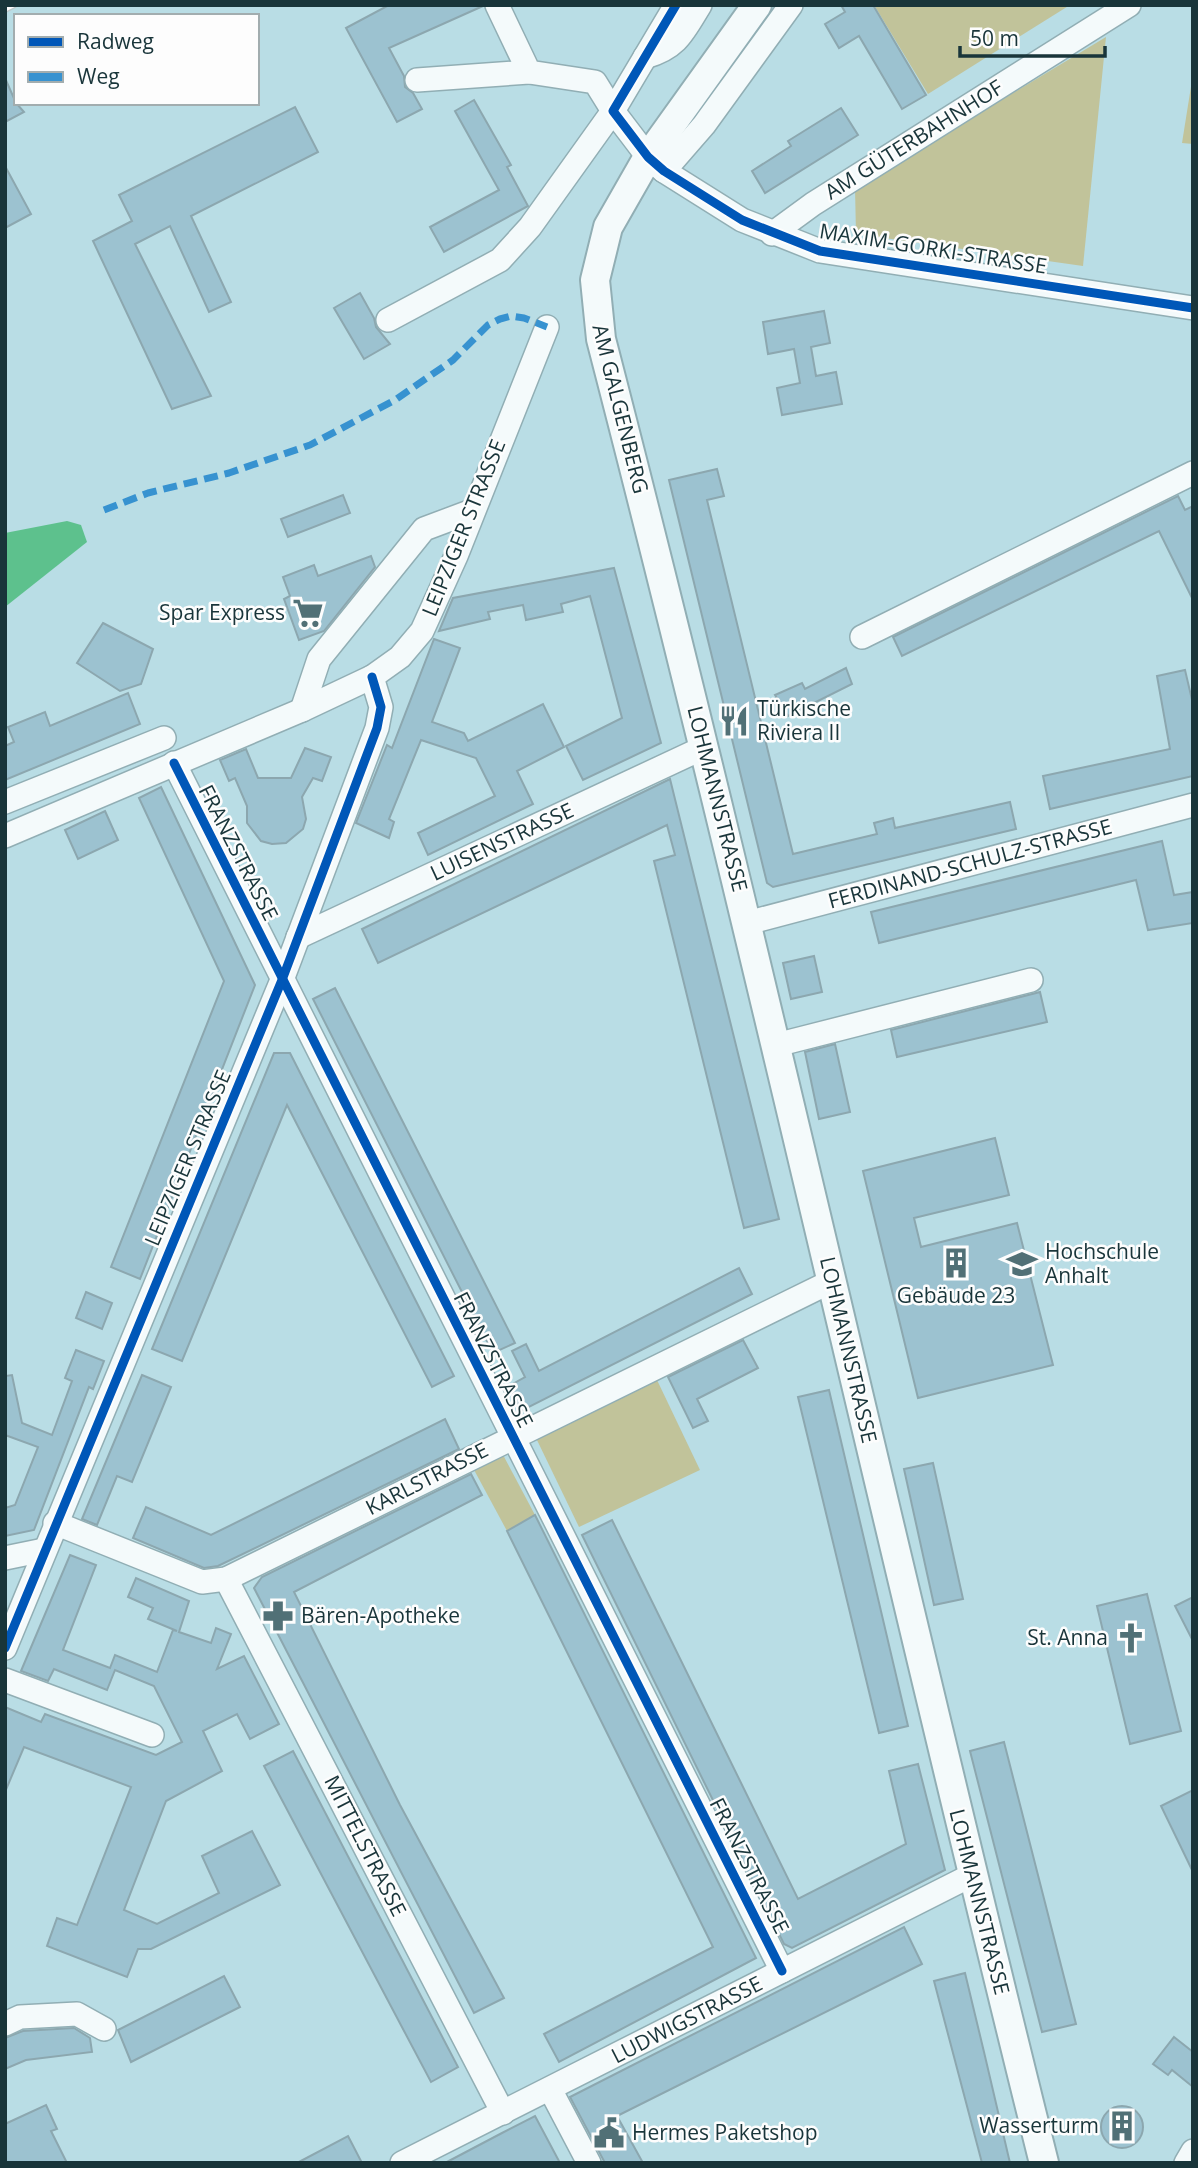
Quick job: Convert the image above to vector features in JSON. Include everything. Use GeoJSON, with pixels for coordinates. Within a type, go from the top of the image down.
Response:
{"type":"FeatureCollection","features":[{"type":"Feature","properties":{"kind":"main road"},"geometry":{"type":"LineString","coordinates":[[656,164],[757,5]]}},
{"type":"Feature","properties":{"kind":"main road","name":"AM GALGENBERG"},"geometry":{"type":"LineString","coordinates":[[652,538],[601,339],[595,280],[608,227],[656,164]]}},
{"type":"Feature","properties":{"kind":"main road","name":"LOHMANNSTRASSE"},"geometry":{"type":"LineString","coordinates":[[652,538],[705,747],[972,1875],[1044,2163]]}},
{"type":"Feature","properties":{"kind":"street"},"geometry":{"type":"LineString","coordinates":[[497,5],[529,72]]}},
{"type":"Feature","properties":{"kind":"street"},"geometry":{"type":"LineString","coordinates":[[388,320],[500,260],[530,227],[613,111],[676,5]]}},
{"type":"Feature","properties":{"kind":"street"},"geometry":{"type":"LineString","coordinates":[[645,57],[665,51],[680,38],[700,5]]}},
{"type":"Feature","properties":{"kind":"street"},"geometry":{"type":"LineString","coordinates":[[417,80],[529,72],[595,82],[613,111],[656,164],[704,125],[791,5]]}},
{"type":"Feature","properties":{"kind":"street","name":"AM GÜTERBAHNHOF"},"geometry":{"type":"LineString","coordinates":[[772,234],[813,204],[1129,5]]}},
{"type":"Feature","properties":{"kind":"street","name":"MAXIM-GORKI-STRASSE"},"geometry":{"type":"LineString","coordinates":[[656,164],[742,220],[820,251],[1193,308]]}},
{"type":"Feature","properties":{"kind":"street","name":"LEIPZIGER STRASSE"},"geometry":{"type":"LineString","coordinates":[[5,1648],[282,980],[377,728],[381,707],[372,677],[400,657],[422,631],[547,327]]}},
{"type":"Feature","properties":{"kind":"street"},"geometry":{"type":"LineString","coordinates":[[862,637],[1193,473]]}},
{"type":"Feature","properties":{"kind":"street"},"geometry":{"type":"LineString","coordinates":[[302,709],[319,659],[424,528],[472,511]]}},
{"type":"Feature","properties":{"kind":"street"},"geometry":{"type":"LineString","coordinates":[[5,836],[372,677]]}},
{"type":"Feature","properties":{"kind":"street"},"geometry":{"type":"LineString","coordinates":[[5,802],[164,738]]}},
{"type":"Feature","properties":{"kind":"street","name":"LUISENSTRASSE"},"geometry":{"type":"LineString","coordinates":[[298,937],[705,747]]}},
{"type":"Feature","properties":{"kind":"street","name":"FRANZSTRASSE"},"geometry":{"type":"LineString","coordinates":[[174,763],[782,1971]]}},
{"type":"Feature","properties":{"kind":"street","name":"FERDINAND-SCHULZ-STRASSE"},"geometry":{"type":"LineString","coordinates":[[747,923],[1193,805]]}},
{"type":"Feature","properties":{"kind":"street"},"geometry":{"type":"LineString","coordinates":[[776,1045],[1031,980]]}},
{"type":"Feature","properties":{"kind":"street","name":"KARLSTRASSE"},"geometry":{"type":"LineString","coordinates":[[55,1523],[202,1582],[226,1579],[512,1436],[832,1281]]}},
{"type":"Feature","properties":{"kind":"street"},"geometry":{"type":"LineString","coordinates":[[5,1558],[44,1550]]}},
{"type":"Feature","properties":{"kind":"street","name":"MITTELSTRASSE"},"geometry":{"type":"LineString","coordinates":[[226,1579],[503,2113]]}},
{"type":"Feature","properties":{"kind":"street"},"geometry":{"type":"LineString","coordinates":[[5,1680],[152,1735]]}},
{"type":"Feature","properties":{"kind":"street","name":"LUDWIGSTRASSE"},"geometry":{"type":"LineString","coordinates":[[402,2163],[972,1875]]}},
{"type":"Feature","properties":{"kind":"street"},"geometry":{"type":"LineString","coordinates":[[5,2024],[20,2017],[77,2014],[104,2029]]}},
{"type":"Feature","properties":{"kind":"street"},"geometry":{"type":"LineString","coordinates":[[550,2090],[589,2163]]}},
{"type":"Feature","properties":{"kind":"street"},"geometry":{"type":"LineString","coordinates":[[1186,2163],[1193,2151]]}},
{"type":"Feature","properties":{"kind":"shaded area"},"geometry":{"type":"Polygon","coordinates":[[[874,5],[1070,5],[928,94],[874,5]]]}},
{"type":"Feature","properties":{"kind":"shaded area"},"geometry":{"type":"Polygon","coordinates":[[[1106,37],[1083,266],[856,234],[855,188],[1106,37]]]}},
{"type":"Feature","properties":{"kind":"shaded area"},"geometry":{"type":"Polygon","coordinates":[[[1193,74],[1193,144],[1182,143],[1193,74]]]}},
{"type":"Feature","properties":{"kind":"shaded area"},"geometry":{"type":"Polygon","coordinates":[[[67,521],[81,525],[87,542],[5,607],[5,533],[67,521]]]}},
{"type":"Feature","properties":{"kind":"shaded area"},"geometry":{"type":"Polygon","coordinates":[[[657,1380],[700,1470],[579,1527],[536,1438],[657,1380]]]}},
{"type":"Feature","properties":{"kind":"shaded area"},"geometry":{"type":"Polygon","coordinates":[[[502,1453],[535,1515],[507,1531],[473,1468],[502,1453]]]}},
{"type":"Feature","properties":{"kind":"building"},"geometry":{"type":"Polygon","coordinates":[[[389,5],[483,6],[389,48],[404,76],[405,87],[413,93],[422,109],[397,122],[346,28],[389,5]]]}},
{"type":"Feature","properties":{"kind":"building"},"geometry":{"type":"Polygon","coordinates":[[[841,5],[873,5],[926,95],[902,109],[859,36],[839,48],[825,24],[845,12],[841,5]]]}},
{"type":"Feature","properties":{"kind":"building"},"geometry":{"type":"Polygon","coordinates":[[[5,78],[14,105],[18,105],[24,112],[5,122],[5,78]]]}},
{"type":"Feature","properties":{"kind":"building"},"geometry":{"type":"Polygon","coordinates":[[[474,100],[511,165],[507,167],[528,206],[444,252],[430,227],[499,190],[455,111],[474,100]]]}},
{"type":"Feature","properties":{"kind":"building"},"geometry":{"type":"Polygon","coordinates":[[[295,107],[318,152],[191,216],[231,302],[209,312],[170,226],[135,244],[211,396],[172,409],[93,241],[132,221],[119,195],[295,107]]]}},
{"type":"Feature","properties":{"kind":"building"},"geometry":{"type":"Polygon","coordinates":[[[841,108],[858,135],[765,193],[752,171],[791,146],[788,141],[841,108]]]}},
{"type":"Feature","properties":{"kind":"building"},"geometry":{"type":"Polygon","coordinates":[[[5,166],[31,214],[5,228],[5,166]]]}},
{"type":"Feature","properties":{"kind":"building"},"geometry":{"type":"Polygon","coordinates":[[[360,293],[376,327],[390,344],[364,359],[334,308],[360,293]]]}},
{"type":"Feature","properties":{"kind":"building"},"geometry":{"type":"Polygon","coordinates":[[[824,311],[830,343],[811,347],[816,376],[836,372],[842,404],[782,415],[777,388],[800,383],[794,349],[768,354],[763,322],[824,311]]]}},
{"type":"Feature","properties":{"kind":"building"},"geometry":{"type":"Polygon","coordinates":[[[717,469],[724,496],[707,500],[793,854],[877,834],[874,823],[893,818],[895,828],[1010,802],[1016,829],[773,887],[767,883],[669,480],[717,469]]]}},
{"type":"Feature","properties":{"kind":"building"},"geometry":{"type":"Polygon","coordinates":[[[343,495],[350,513],[288,537],[281,519],[343,495]]]}},
{"type":"Feature","properties":{"kind":"building"},"geometry":{"type":"Polygon","coordinates":[[[1178,496],[1185,510],[1193,506],[1193,600],[1159,531],[902,656],[893,637],[1178,496]]]}},
{"type":"Feature","properties":{"kind":"building"},"geometry":{"type":"Polygon","coordinates":[[[371,556],[375,567],[324,631],[299,640],[284,599],[290,596],[283,577],[314,565],[318,576],[371,556]]]}},
{"type":"Feature","properties":{"kind":"building"},"geometry":{"type":"Polygon","coordinates":[[[614,568],[661,743],[583,780],[566,746],[622,718],[590,596],[561,604],[563,612],[526,620],[523,605],[488,612],[490,619],[439,631],[453,598],[614,568]]]}},
{"type":"Feature","properties":{"kind":"building"},"geometry":{"type":"Polygon","coordinates":[[[103,623],[153,649],[141,684],[120,691],[77,663],[103,623]]]}},
{"type":"Feature","properties":{"kind":"building"},"geometry":{"type":"Polygon","coordinates":[[[434,639],[460,648],[432,722],[464,733],[468,741],[543,704],[564,747],[517,771],[533,804],[428,855],[418,833],[495,796],[476,758],[421,740],[389,819],[394,822],[389,838],[356,823],[387,745],[392,748],[434,639]]]}},
{"type":"Feature","properties":{"kind":"building"},"geometry":{"type":"Polygon","coordinates":[[[846,668],[852,684],[788,716],[775,695],[802,683],[805,689],[846,668]]]}},
{"type":"Feature","properties":{"kind":"building"},"geometry":{"type":"Polygon","coordinates":[[[1185,670],[1193,704],[1193,776],[1050,809],[1043,776],[1170,749],[1157,676],[1185,670]]]}},
{"type":"Feature","properties":{"kind":"building"},"geometry":{"type":"Polygon","coordinates":[[[128,693],[140,724],[5,780],[5,746],[14,742],[8,727],[45,712],[50,726],[128,693]]]}},
{"type":"Feature","properties":{"kind":"building"},"geometry":{"type":"Polygon","coordinates":[[[305,748],[331,757],[322,781],[313,778],[302,797],[306,819],[303,829],[286,843],[272,844],[261,841],[247,823],[247,806],[235,778],[229,781],[220,760],[246,749],[258,778],[291,778],[305,748]]]}},
{"type":"Feature","properties":{"kind":"building"},"geometry":{"type":"Polygon","coordinates":[[[670,779],[779,1219],[744,1228],[654,861],[675,855],[667,825],[378,963],[362,929],[670,779]]]}},
{"type":"Feature","properties":{"kind":"building"},"geometry":{"type":"Polygon","coordinates":[[[161,787],[255,985],[140,1279],[111,1267],[224,981],[139,798],[161,787]]]}},
{"type":"Feature","properties":{"kind":"building"},"geometry":{"type":"Polygon","coordinates":[[[105,811],[118,840],[78,859],[65,830],[105,811]]]}},
{"type":"Feature","properties":{"kind":"building"},"geometry":{"type":"Polygon","coordinates":[[[1162,841],[1174,895],[1193,892],[1193,923],[1148,930],[1136,880],[879,943],[871,912],[1162,841]]]}},
{"type":"Feature","properties":{"kind":"building"},"geometry":{"type":"Polygon","coordinates":[[[814,956],[822,992],[791,999],[783,963],[814,956]]]}},
{"type":"Feature","properties":{"kind":"building"},"geometry":{"type":"Polygon","coordinates":[[[335,988],[515,1343],[493,1353],[313,999],[335,988]]]}},
{"type":"Feature","properties":{"kind":"building"},"geometry":{"type":"Polygon","coordinates":[[[1040,992],[1047,1022],[897,1057],[891,1030],[1040,992]]]}},
{"type":"Feature","properties":{"kind":"building"},"geometry":{"type":"Polygon","coordinates":[[[835,1044],[850,1112],[819,1119],[805,1052],[835,1044]]]}},
{"type":"Feature","properties":{"kind":"building"},"geometry":{"type":"Polygon","coordinates":[[[274,1053],[290,1053],[454,1376],[432,1387],[287,1105],[182,1361],[152,1349],[274,1053]]]}},
{"type":"Feature","properties":{"kind":"building","name":"Gebäude 23"},"geometry":{"type":"Polygon","coordinates":[[[995,1138],[1009,1195],[914,1218],[921,1247],[1017,1223],[1053,1365],[918,1398],[863,1171],[995,1138]]]}},
{"type":"Feature","properties":{"kind":"building"},"geometry":{"type":"Polygon","coordinates":[[[739,1268],[752,1294],[521,1411],[509,1386],[525,1377],[512,1351],[526,1344],[539,1371],[739,1268]]]}},
{"type":"Feature","properties":{"kind":"building"},"geometry":{"type":"Polygon","coordinates":[[[86,1292],[112,1303],[102,1329],[76,1318],[86,1292]]]}},
{"type":"Feature","properties":{"kind":"building"},"geometry":{"type":"Polygon","coordinates":[[[743,1340],[758,1368],[697,1399],[708,1421],[693,1428],[668,1377],[743,1340]]]}},
{"type":"Feature","properties":{"kind":"building"},"geometry":{"type":"Polygon","coordinates":[[[76,1350],[104,1361],[93,1389],[89,1387],[34,1530],[5,1536],[5,1508],[15,1505],[38,1447],[5,1435],[5,1376],[12,1375],[22,1423],[52,1435],[72,1381],[65,1378],[76,1350]]]}},
{"type":"Feature","properties":{"kind":"building"},"geometry":{"type":"Polygon","coordinates":[[[142,1375],[171,1387],[132,1482],[117,1476],[97,1525],[82,1519],[142,1375]]]}},
{"type":"Feature","properties":{"kind":"building"},"geometry":{"type":"Polygon","coordinates":[[[829,1390],[908,1726],[879,1733],[798,1397],[829,1390]]]}},
{"type":"Feature","properties":{"kind":"building"},"geometry":{"type":"Polygon","coordinates":[[[445,1419],[459,1449],[218,1566],[204,1568],[133,1538],[146,1507],[211,1535],[445,1419]]]}},
{"type":"Feature","properties":{"kind":"building"},"geometry":{"type":"Polygon","coordinates":[[[933,1463],[963,1599],[934,1605],[904,1469],[933,1463]]]}},
{"type":"Feature","properties":{"kind":"building"},"geometry":{"type":"Polygon","coordinates":[[[471,1474],[482,1495],[294,1592],[400,1805],[504,1998],[474,2013],[254,1588],[262,1577],[471,1474]]]}},
{"type":"Feature","properties":{"kind":"building"},"geometry":{"type":"Polygon","coordinates":[[[535,1515],[756,1958],[559,2062],[544,2034],[713,1947],[507,1531],[535,1515]]]}},
{"type":"Feature","properties":{"kind":"building"},"geometry":{"type":"Polygon","coordinates":[[[612,1520],[798,1899],[906,1844],[889,1771],[918,1764],[945,1870],[792,1948],[784,1944],[582,1535],[612,1520]]]}},
{"type":"Feature","properties":{"kind":"building"},"geometry":{"type":"Polygon","coordinates":[[[70,1555],[96,1565],[63,1650],[110,1668],[115,1655],[157,1672],[173,1630],[177,1631],[148,1619],[153,1608],[128,1597],[136,1578],[189,1601],[179,1632],[211,1643],[216,1628],[231,1634],[217,1669],[244,1656],[279,1724],[250,1739],[237,1714],[203,1731],[222,1771],[166,1801],[124,1910],[157,1924],[219,1893],[202,1856],[252,1831],[280,1885],[151,1949],[138,1949],[127,1977],[47,1946],[57,1918],[77,1925],[131,1787],[24,1747],[5,1792],[5,1707],[41,1722],[45,1714],[156,1755],[182,1742],[154,1686],[115,1670],[107,1690],[54,1669],[48,1681],[21,1671],[70,1555]]]}},
{"type":"Feature","properties":{"kind":"building"},"geometry":{"type":"Polygon","coordinates":[[[1147,1594],[1181,1731],[1130,1744],[1097,1606],[1147,1594]]]}},
{"type":"Feature","properties":{"kind":"building"},"geometry":{"type":"Polygon","coordinates":[[[1193,1597],[1193,1641],[1175,1606],[1193,1597]]]}},
{"type":"Feature","properties":{"kind":"building"},"geometry":{"type":"Polygon","coordinates":[[[1004,1742],[1076,2024],[1042,2032],[970,1751],[1004,1742]]]}},
{"type":"Feature","properties":{"kind":"building"},"geometry":{"type":"Polygon","coordinates":[[[293,1751],[458,2067],[431,2082],[264,1766],[293,1751]]]}},
{"type":"Feature","properties":{"kind":"building"},"geometry":{"type":"Polygon","coordinates":[[[1193,1790],[1193,1872],[1161,1806],[1193,1790]]]}},
{"type":"Feature","properties":{"kind":"building"},"geometry":{"type":"Polygon","coordinates":[[[904,1927],[922,1964],[617,2116],[643,2163],[605,2163],[570,2097],[904,1927]]]}},
{"type":"Feature","properties":{"kind":"building"},"geometry":{"type":"Polygon","coordinates":[[[965,1973],[1010,2163],[982,2163],[934,1981],[965,1973]]]}},
{"type":"Feature","properties":{"kind":"building"},"geometry":{"type":"Polygon","coordinates":[[[224,1976],[240,2007],[131,2062],[118,2030],[224,1976]]]}},
{"type":"Feature","properties":{"kind":"building"},"geometry":{"type":"Polygon","coordinates":[[[74,2028],[90,2038],[92,2052],[26,2060],[5,2069],[5,2038],[23,2031],[74,2028]]]}},
{"type":"Feature","properties":{"kind":"building"},"geometry":{"type":"Polygon","coordinates":[[[1174,2037],[1193,2052],[1193,2087],[1172,2070],[1168,2075],[1153,2064],[1174,2037]]]}},
{"type":"Feature","properties":{"kind":"building"},"geometry":{"type":"Polygon","coordinates":[[[46,2105],[57,2129],[51,2131],[67,2163],[5,2163],[5,2124],[46,2105]]]}},
{"type":"Feature","properties":{"kind":"building","name":"Wasserturm"},"geometry":{"type":"Polygon","coordinates":[[[1122,2106],[1137,2112],[1143,2127],[1137,2142],[1122,2148],[1107,2142],[1101,2127],[1107,2112],[1122,2106]]]}},
{"type":"Feature","properties":{"kind":"building"},"geometry":{"type":"Polygon","coordinates":[[[535,2116],[560,2163],[445,2163],[502,2133],[535,2116]]]}},
{"type":"Feature","properties":{"kind":"building"},"geometry":{"type":"Polygon","coordinates":[[[348,2136],[362,2163],[297,2163],[348,2136]]]}},
{"type":"Feature","properties":{"kind":"railway"},"geometry":{"type":"LineString","coordinates":[[5,9],[13,5]]}},
{"type":"Feature","properties":{"kind":"marked path"},"geometry":{"type":"LineString","coordinates":[[104,510],[148,493],[229,473],[310,445],[395,400],[453,360],[488,325],[500,319],[511,316],[524,318],[547,327]]}},
{"type":"Feature","properties":{"kind":"cycle path"},"geometry":{"type":"LineString","coordinates":[[676,5],[613,111],[648,157],[664,171],[742,220],[820,251],[1193,308]]}},
{"type":"Feature","properties":{"kind":"cycle path"},"geometry":{"type":"LineString","coordinates":[[5,1648],[282,980],[377,728],[381,707],[372,677]]}},
{"type":"Feature","properties":{"kind":"cycle path"},"geometry":{"type":"LineString","coordinates":[[174,763],[782,1971]]}},
{"type":"Feature","properties":{"kind":"place","name":"Spar Express"},"geometry":{"type":"Point","coordinates":[308,613]}},
{"type":"Feature","properties":{"kind":"place","name":"Türkische Riviera II"},"geometry":{"type":"Point","coordinates":[734,721]}},
{"type":"Feature","properties":{"kind":"place","name":"Gebäude 23"},"geometry":{"type":"Point","coordinates":[956,1263]}},
{"type":"Feature","properties":{"kind":"place","name":"Hochschule Anhalt"},"geometry":{"type":"Point","coordinates":[1022,1264]}},
{"type":"Feature","properties":{"kind":"place","name":"Bären-Apotheke"},"geometry":{"type":"Point","coordinates":[278,1616]}},
{"type":"Feature","properties":{"kind":"place","name":"St. Anna"},"geometry":{"type":"Point","coordinates":[1131,1638]}},
{"type":"Feature","properties":{"kind":"place","name":"Wasserturm"},"geometry":{"type":"Point","coordinates":[1122,2126]}},
{"type":"Feature","properties":{"kind":"place","name":"Hermes Paketshop"},"geometry":{"type":"Point","coordinates":[609,2133]}}]}
